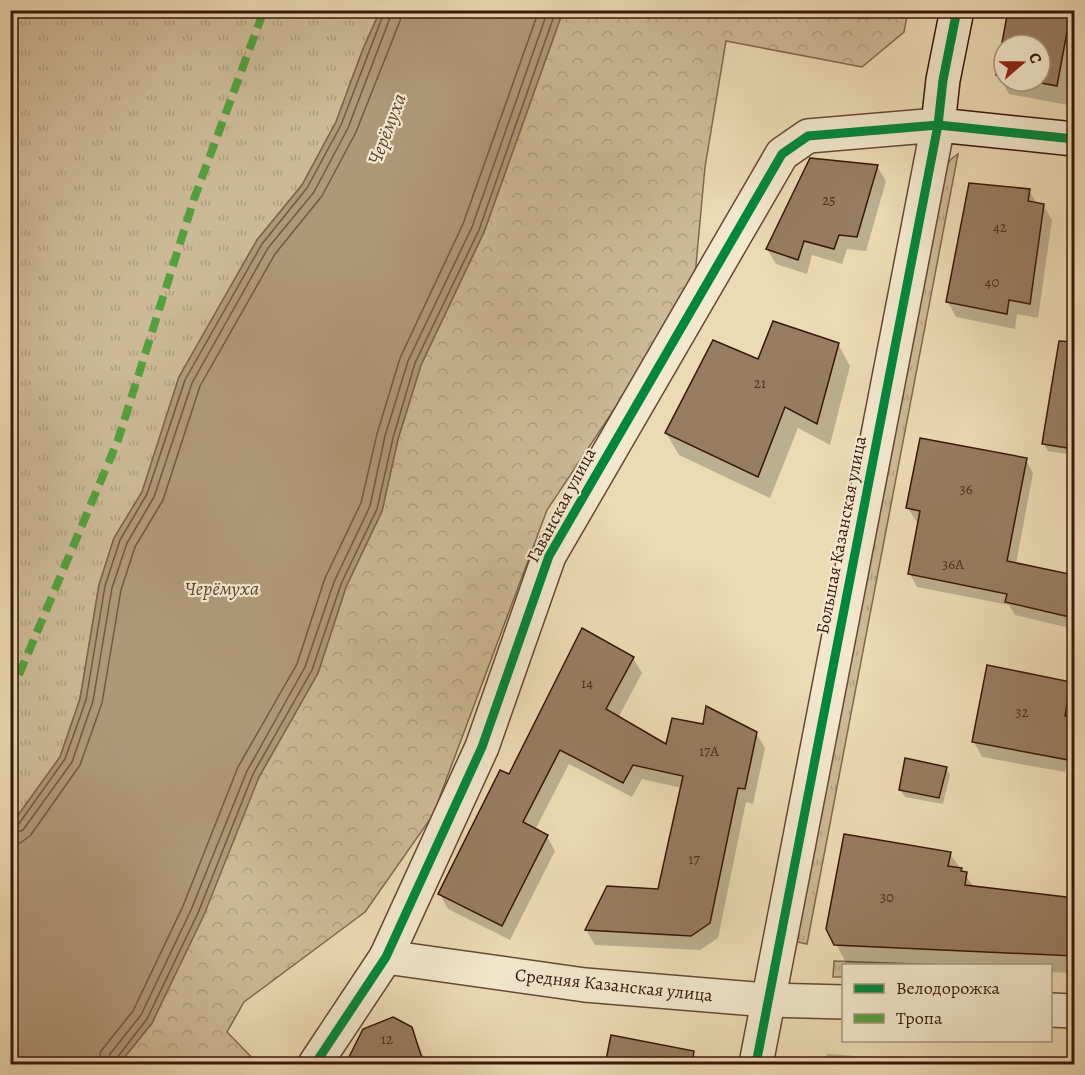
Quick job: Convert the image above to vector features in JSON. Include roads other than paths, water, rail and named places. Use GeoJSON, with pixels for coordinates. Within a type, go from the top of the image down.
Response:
{"type":"FeatureCollection","features":[{"type":"Feature","properties":{"kind":"street","name":"Большая Казанская улица"},"geometry":{"type":"LineString","coordinates":[[756,1065],[938,125],[943,80],[957,10]]}},
{"type":"Feature","properties":{"kind":"street","name":"Гаванская улица"},"geometry":{"type":"LineString","coordinates":[[315,1065],[386,957],[482,747],[549,555],[782,154],[808,136],[938,125],[1074,139]]}},
{"type":"Feature","properties":{"kind":"street","name":"Средняя Казанская улица"},"geometry":{"type":"LineString","coordinates":[[386,957],[585,985],[767,1000],[842,1002]]}},
{"type":"Feature","properties":{"kind":"street"},"geometry":{"type":"LineString","coordinates":[[1052,1010],[1074,1011]]}},
{"type":"Feature","properties":{"kind":"water","name":"Черёмуха"},"geometry":{"type":"Polygon","coordinates":[[[380,11],[563,11],[484,232],[421,365],[398,439],[382,511],[346,587],[318,673],[259,777],[204,915],[152,1023],[119,1064],[11,1064],[11,825],[60,757],[80,699],[99,585],[114,538],[142,492],[179,377],[257,240],[302,185],[336,122],[363,49],[380,11]]]}}]}
